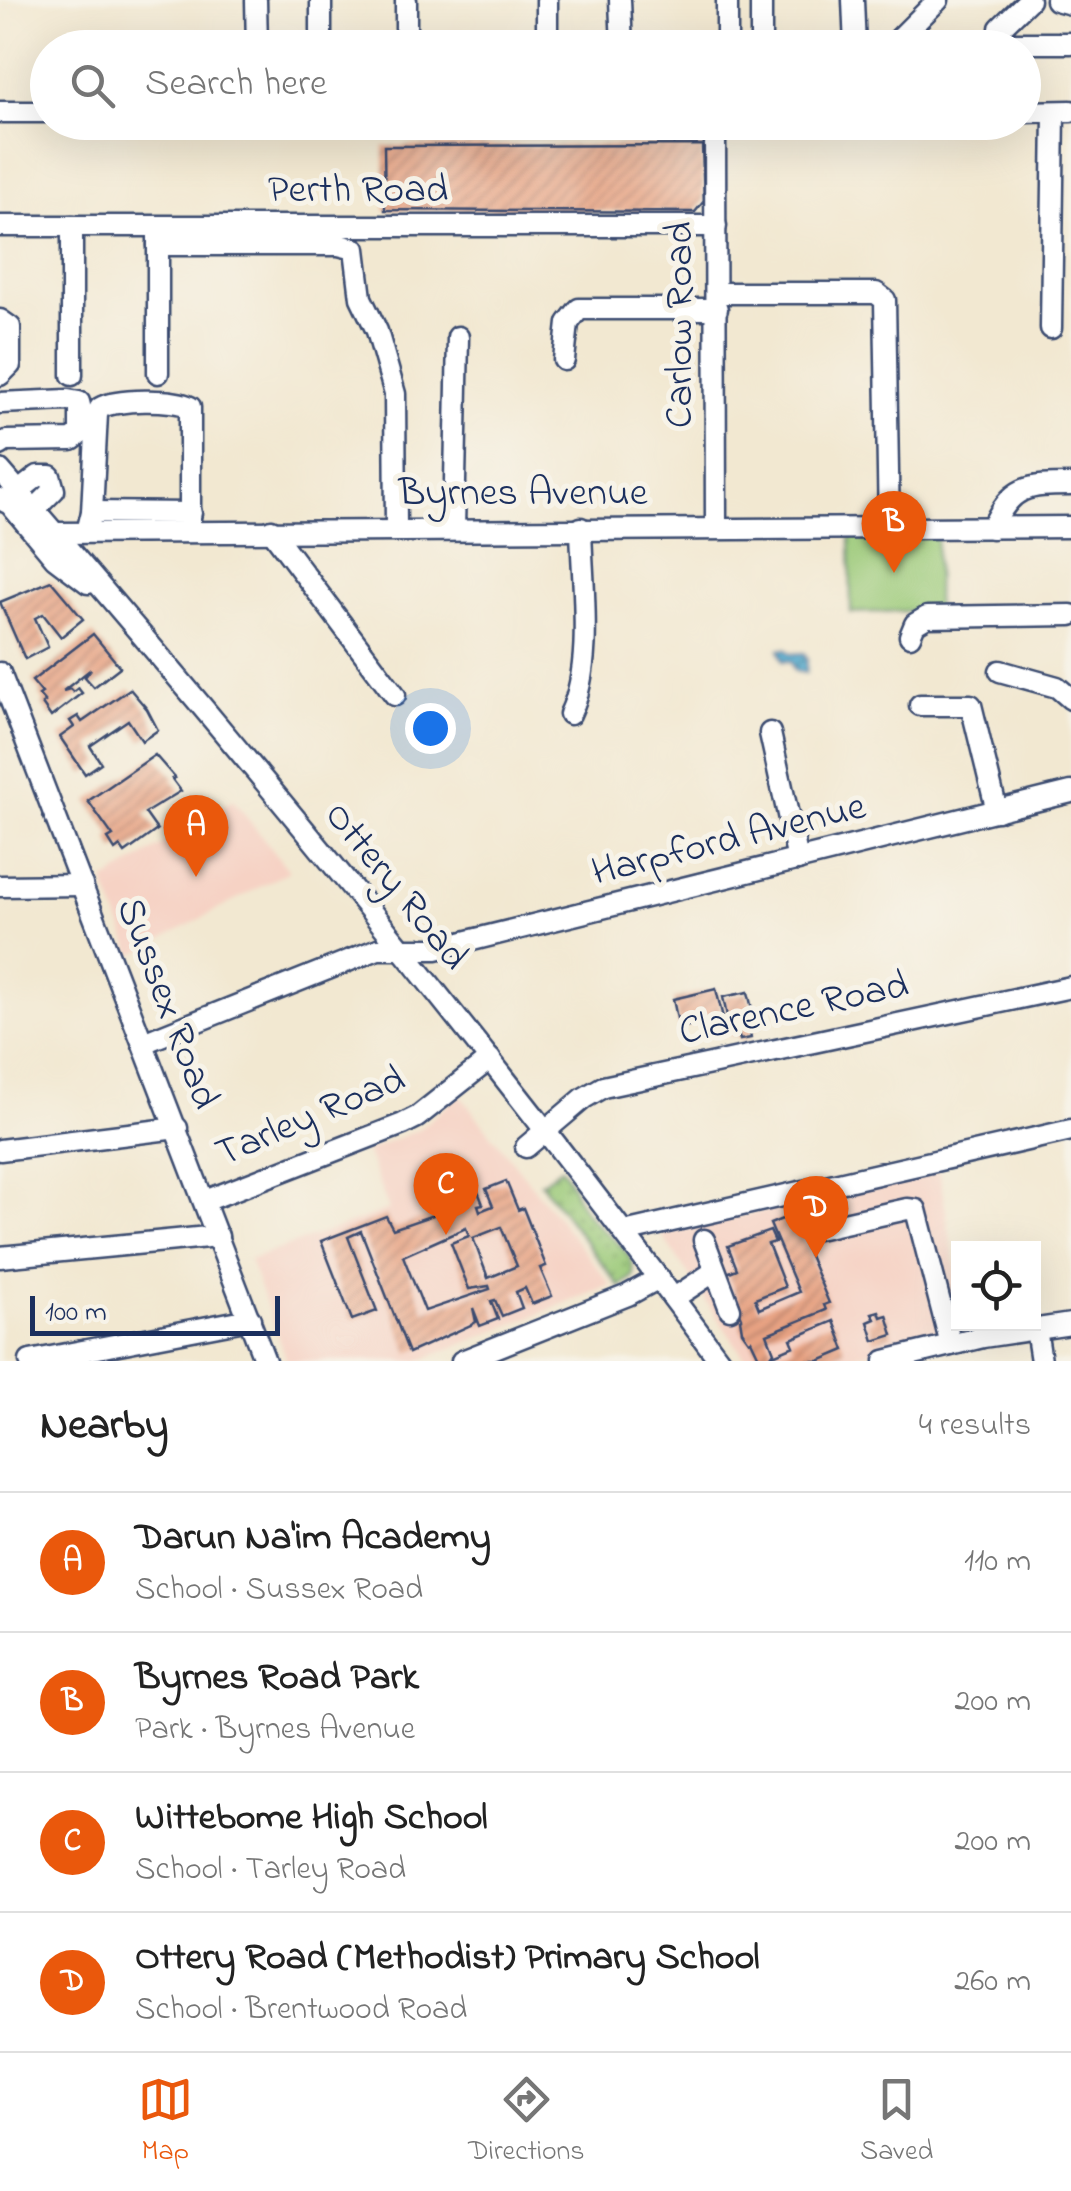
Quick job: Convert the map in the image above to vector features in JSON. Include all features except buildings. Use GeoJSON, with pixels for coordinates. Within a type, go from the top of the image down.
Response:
{"type":"FeatureCollection","features":[{"type":"Feature","properties":{"kind":"street"},"geometry":{"type":"LineString","coordinates":[[256,0],[257,30]]}},
{"type":"Feature","properties":{"kind":"street"},"geometry":{"type":"LineString","coordinates":[[320,0],[321,30]]}},
{"type":"Feature","properties":{"kind":"street"},"geometry":{"type":"LineString","coordinates":[[406,0],[406,30]]}},
{"type":"Feature","properties":{"kind":"street"},"geometry":{"type":"LineString","coordinates":[[417,30],[418,0]]}},
{"type":"Feature","properties":{"kind":"street"},"geometry":{"type":"LineString","coordinates":[[547,0],[547,30]]}},
{"type":"Feature","properties":{"kind":"street"},"geometry":{"type":"LineString","coordinates":[[620,0],[621,30]]}},
{"type":"Feature","properties":{"kind":"street"},"geometry":{"type":"LineString","coordinates":[[727,0],[728,30]]}},
{"type":"Feature","properties":{"kind":"street"},"geometry":{"type":"LineString","coordinates":[[761,0],[761,30]]}},
{"type":"Feature","properties":{"kind":"street"},"geometry":{"type":"LineString","coordinates":[[853,0],[854,30]]}},
{"type":"Feature","properties":{"kind":"street"},"geometry":{"type":"LineString","coordinates":[[908,30],[938,0]]}},
{"type":"Feature","properties":{"kind":"street"},"geometry":{"type":"LineString","coordinates":[[1000,30],[1029,0]]}},
{"type":"Feature","properties":{"kind":"street"},"geometry":{"type":"LineString","coordinates":[[1056,0],[1071,4]]}},
{"type":"Feature","properties":{"kind":"street"},"geometry":{"type":"LineString","coordinates":[[1041,44],[1071,44]]}},
{"type":"Feature","properties":{"kind":"street"},"geometry":{"type":"LineString","coordinates":[[0,112],[30,112]]}},
{"type":"Feature","properties":{"kind":"street"},"geometry":{"type":"LineString","coordinates":[[1051,328],[1063,112]]}},
{"type":"Feature","properties":{"kind":"street","name":"Carlow Road"},"geometry":{"type":"LineString","coordinates":[[715,140],[716,528]]}},
{"type":"Feature","properties":{"kind":"street","name":"Perth Road"},"geometry":{"type":"LineString","coordinates":[[0,226],[72,226],[158,235],[716,226]]}},
{"type":"Feature","properties":{"kind":"street"},"geometry":{"type":"LineString","coordinates":[[72,226],[72,375]]}},
{"type":"Feature","properties":{"kind":"street"},"geometry":{"type":"LineString","coordinates":[[158,373],[158,235],[339,245],[355,250],[362,298],[381,342],[395,394],[396,529]]}},
{"type":"Feature","properties":{"kind":"street"},"geometry":{"type":"LineString","coordinates":[[564,360],[568,323],[579,309],[882,295],[887,306],[889,528]]}},
{"type":"Feature","properties":{"kind":"street"},"geometry":{"type":"LineString","coordinates":[[0,320],[10,327],[10,365],[0,375]]}},
{"type":"Feature","properties":{"kind":"street"},"geometry":{"type":"LineString","coordinates":[[454,529],[458,337]]}},
{"type":"Feature","properties":{"kind":"street"},"geometry":{"type":"LineString","coordinates":[[0,403],[68,400],[80,406],[80,434],[76,438],[64,442],[2,440]]}},
{"type":"Feature","properties":{"kind":"street"},"geometry":{"type":"LineString","coordinates":[[89,522],[100,408],[111,403],[179,402],[192,412],[190,522]]}},
{"type":"Feature","properties":{"kind":"street"},"geometry":{"type":"LineString","coordinates":[[0,470],[10,504],[73,574],[100,587]]}},
{"type":"Feature","properties":{"kind":"street"},"geometry":{"type":"LineString","coordinates":[[9,495],[38,476],[50,476],[54,490],[19,513]]}},
{"type":"Feature","properties":{"kind":"street"},"geometry":{"type":"LineString","coordinates":[[992,528],[1001,509],[1022,488],[1071,485]]}},
{"type":"Feature","properties":{"kind":"street","name":"Ottery Road"},"geometry":{"type":"LineString","coordinates":[[19,513],[54,533],[403,949],[720,1361]]}},
{"type":"Feature","properties":{"kind":"street","name":"Byrnes Avenue"},"geometry":{"type":"LineString","coordinates":[[54,533],[89,522],[190,522],[271,530],[1071,528]]}},
{"type":"Feature","properties":{"kind":"street"},"geometry":{"type":"LineString","coordinates":[[570,714],[583,660],[580,528]]}},
{"type":"Feature","properties":{"kind":"street"},"geometry":{"type":"LineString","coordinates":[[271,530],[395,695]]}},
{"type":"Feature","properties":{"kind":"street"},"geometry":{"type":"LineString","coordinates":[[910,636],[915,624],[927,617],[1071,615]]}},
{"type":"Feature","properties":{"kind":"street"},"geometry":{"type":"LineString","coordinates":[[1000,670],[1057,687],[1071,699]]}},
{"type":"Feature","properties":{"kind":"street","name":"Sussex Road"},"geometry":{"type":"LineString","coordinates":[[0,673],[5,700],[144,1042],[266,1361]]}},
{"type":"Feature","properties":{"kind":"street"},"geometry":{"type":"LineString","coordinates":[[920,705],[971,705],[997,811]]}},
{"type":"Feature","properties":{"kind":"street"},"geometry":{"type":"LineString","coordinates":[[770,733],[798,860]]}},
{"type":"Feature","properties":{"kind":"street","name":"Harpford Avenue"},"geometry":{"type":"LineString","coordinates":[[144,1042],[378,949],[436,949],[1071,792]]}},
{"type":"Feature","properties":{"kind":"street"},"geometry":{"type":"LineString","coordinates":[[0,886],[82,885]]}},
{"type":"Feature","properties":{"kind":"street","name":"Clarence Road"},"geometry":{"type":"LineString","coordinates":[[526,1147],[584,1098],[604,1088],[1071,987]]}},
{"type":"Feature","properties":{"kind":"street","name":"Tarley Road"},"geometry":{"type":"LineString","coordinates":[[204,1201],[417,1117],[490,1059]]}},
{"type":"Feature","properties":{"kind":"street"},"geometry":{"type":"LineString","coordinates":[[0,1150],[176,1128]]}},
{"type":"Feature","properties":{"kind":"street"},"geometry":{"type":"LineString","coordinates":[[624,1232],[1071,1130]]}},
{"type":"Feature","properties":{"kind":"street"},"geometry":{"type":"LineString","coordinates":[[817,1229],[916,1210],[951,1344]]}},
{"type":"Feature","properties":{"kind":"street"},"geometry":{"type":"LineString","coordinates":[[0,1257],[218,1236]]}},
{"type":"Feature","properties":{"kind":"street"},"geometry":{"type":"LineString","coordinates":[[704,1240],[730,1309]]}},
{"type":"Feature","properties":{"kind":"street"},"geometry":{"type":"LineString","coordinates":[[674,1298],[715,1271]]}},
{"type":"Feature","properties":{"kind":"street"},"geometry":{"type":"LineString","coordinates":[[462,1361],[628,1295],[659,1278]]}},
{"type":"Feature","properties":{"kind":"street"},"geometry":{"type":"LineString","coordinates":[[30,1361],[250,1319]]}},
{"type":"Feature","properties":{"kind":"street"},"geometry":{"type":"LineString","coordinates":[[1041,1328],[1071,1324]]}},
{"type":"Feature","properties":{"kind":"street"},"geometry":{"type":"LineString","coordinates":[[885,1361],[1025,1331]]}},
{"type":"Feature","properties":{"kind":"street"},"geometry":{"type":"LineString","coordinates":[[1036,1331],[1042,1361]]}},
{"type":"Feature","properties":{"kind":"shaded area"},"geometry":{"type":"Polygon","coordinates":[[[233,800],[289,871],[133,955],[104,882],[233,800]]]}},
{"type":"Feature","properties":{"kind":"shaded area"},"geometry":{"type":"Polygon","coordinates":[[[460,1095],[611,1285],[419,1361],[287,1361],[249,1260],[389,1210],[366,1151],[418,1130],[460,1095]]]}},
{"type":"Feature","properties":{"kind":"shaded area"},"geometry":{"type":"Polygon","coordinates":[[[939,1172],[951,1241],[951,1331],[955,1331],[832,1361],[747,1361],[661,1234],[939,1172]]]}},
{"type":"Feature","properties":{"kind":"green space"},"geometry":{"type":"Polygon","coordinates":[[[937,534],[936,610],[851,613],[850,535],[937,534]]]}},
{"type":"Feature","properties":{"kind":"green space"},"geometry":{"type":"Polygon","coordinates":[[[561,1168],[589,1218],[629,1256],[633,1276],[620,1287],[541,1183],[561,1168]]]}},
{"type":"Feature","properties":{"kind":"water"},"geometry":{"type":"Polygon","coordinates":[[[779,650],[791,654],[804,653],[806,673],[795,671],[791,661],[783,661],[779,650]]]}},
{"type":"Feature","properties":{"kind":"place","name":"Byrnes Road Park"},"geometry":{"type":"Point","coordinates":[894,573]}},
{"type":"Feature","properties":{"kind":"place","name":"Darun Na'im Academy"},"geometry":{"type":"Point","coordinates":[196,877]}},
{"type":"Feature","properties":{"kind":"place","name":"Wittebome High School"},"geometry":{"type":"Point","coordinates":[446,1235]}},
{"type":"Feature","properties":{"kind":"place","name":"Ottery Road (Methodist) Primary School"},"geometry":{"type":"Point","coordinates":[816,1258]}}]}
